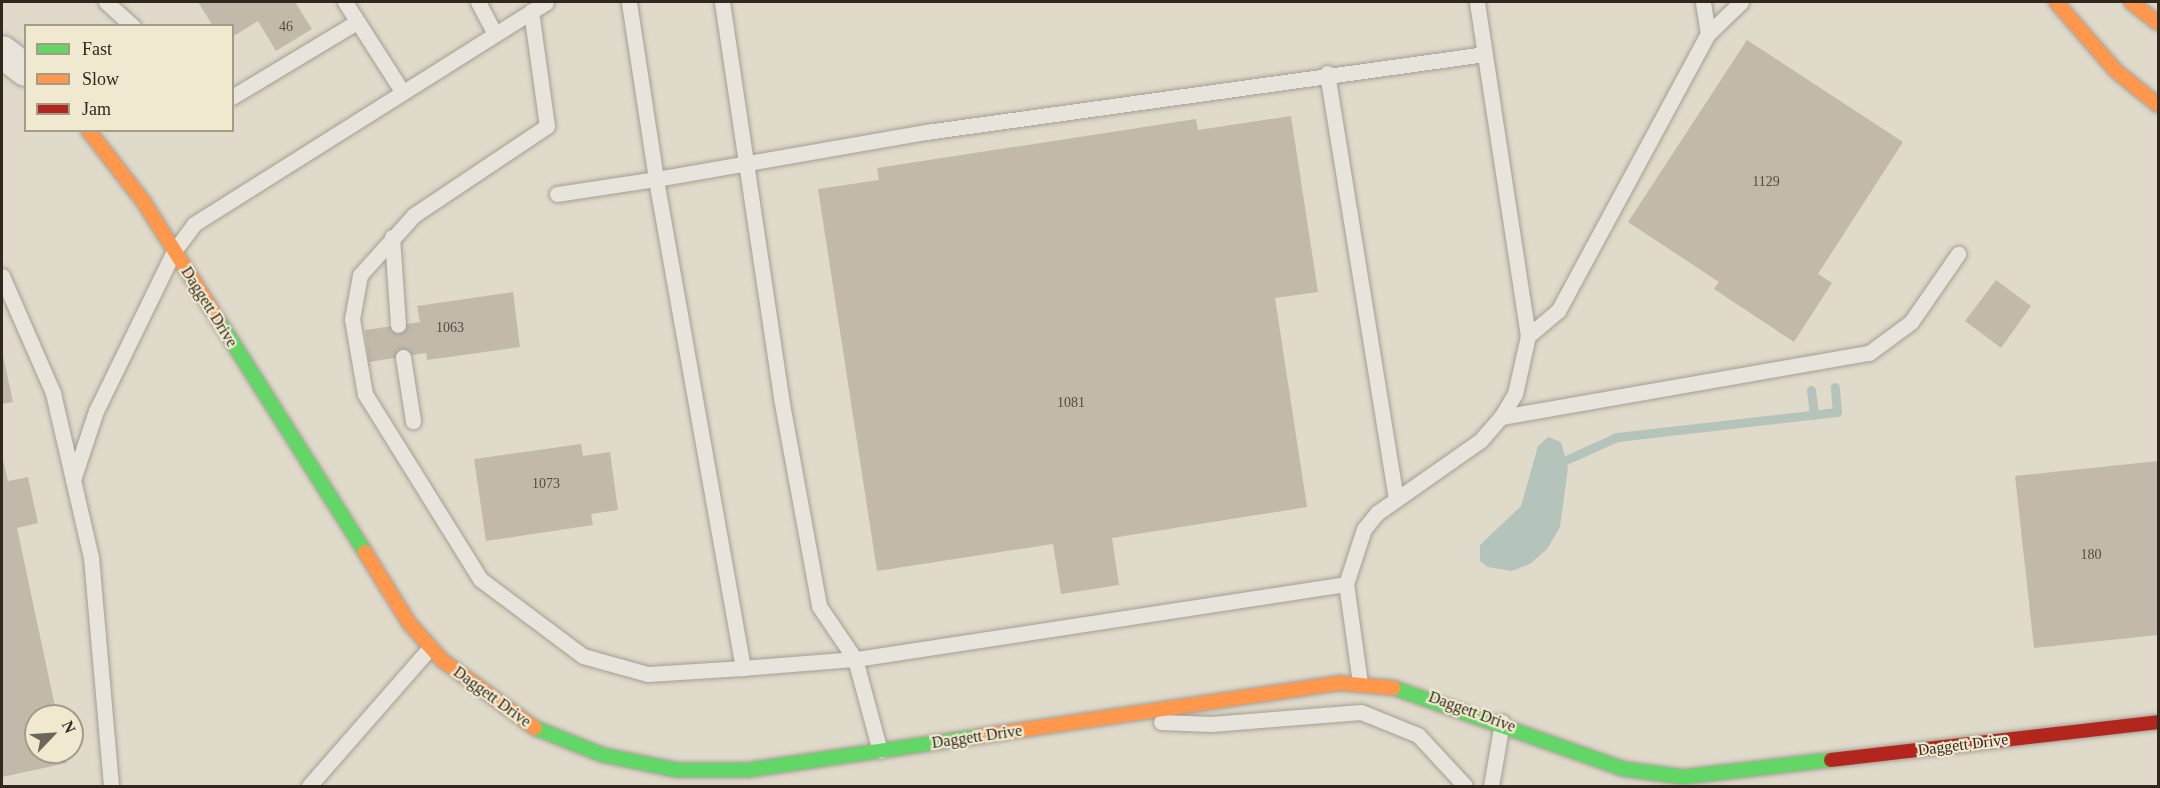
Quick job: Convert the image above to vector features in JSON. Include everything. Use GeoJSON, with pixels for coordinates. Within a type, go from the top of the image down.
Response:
{"type":"FeatureCollection","features":[{"type":"Feature","properties":{"kind":"main road"},"geometry":{"type":"LineString","coordinates":[[2056,2],[2116,71],[2158,105]]}},
{"type":"Feature","properties":{"kind":"main road"},"geometry":{"type":"LineString","coordinates":[[2131,2],[2158,23]]}},
{"type":"Feature","properties":{"kind":"main road","name":"Daggett Drive"},"geometry":{"type":"LineString","coordinates":[[90,132],[128,180],[381,583],[430,648],[477,690],[537,729],[592,752],[652,767],[724,772],[1360,682],[1404,689],[1644,774],[1683,777],[2158,722]]}},
{"type":"Feature","properties":{"kind":"street"},"geometry":{"type":"LineString","coordinates":[[2,52],[24,68]]}},
{"type":"Feature","properties":{"kind":"lane"},"geometry":{"type":"LineString","coordinates":[[106,2],[131,24]]}},
{"type":"Feature","properties":{"kind":"lane"},"geometry":{"type":"LineString","coordinates":[[345,2],[402,92]]}},
{"type":"Feature","properties":{"kind":"lane"},"geometry":{"type":"LineString","coordinates":[[478,2],[495,34]]}},
{"type":"Feature","properties":{"kind":"lane"},"geometry":{"type":"LineString","coordinates":[[73,480],[96,411],[174,251],[208,213],[546,2]]}},
{"type":"Feature","properties":{"kind":"lane"},"geometry":{"type":"LineString","coordinates":[[629,2],[656,178],[742,668]]}},
{"type":"Feature","properties":{"kind":"lane"},"geometry":{"type":"LineString","coordinates":[[722,2],[819,606],[855,659],[880,751]]}},
{"type":"Feature","properties":{"kind":"lane"},"geometry":{"type":"LineString","coordinates":[[1360,682],[1346,584],[1364,529],[1396,499],[1480,441],[1501,417],[1515,394],[1528,336],[1477,2]]}},
{"type":"Feature","properties":{"kind":"lane"},"geometry":{"type":"LineString","coordinates":[[1703,2],[1708,34]]}},
{"type":"Feature","properties":{"kind":"lane"},"geometry":{"type":"LineString","coordinates":[[1528,336],[1558,311],[1708,34],[1741,2]]}},
{"type":"Feature","properties":{"kind":"lane"},"geometry":{"type":"LineString","coordinates":[[531,11],[547,126],[414,214],[360,275],[352,319],[365,394],[480,579],[583,656],[648,674],[855,659],[1346,584]]}},
{"type":"Feature","properties":{"kind":"lane"},"geometry":{"type":"LineString","coordinates":[[234,96],[357,22]]}},
{"type":"Feature","properties":{"kind":"lane"},"geometry":{"type":"LineString","coordinates":[[556,194],[747,165],[938,130],[1327,74],[1485,54]]}},
{"type":"Feature","properties":{"kind":"lane"},"geometry":{"type":"LineString","coordinates":[[1327,74],[1396,499]]}},
{"type":"Feature","properties":{"kind":"lane"},"geometry":{"type":"LineString","coordinates":[[392,237],[398,326]]}},
{"type":"Feature","properties":{"kind":"lane"},"geometry":{"type":"LineString","coordinates":[[1501,417],[1869,353],[1906,328],[1958,254]]}},
{"type":"Feature","properties":{"kind":"lane"},"geometry":{"type":"LineString","coordinates":[[2,276],[53,393],[91,557],[111,786]]}},
{"type":"Feature","properties":{"kind":"lane"},"geometry":{"type":"LineString","coordinates":[[403,357],[413,421]]}},
{"type":"Feature","properties":{"kind":"lane"},"geometry":{"type":"LineString","coordinates":[[309,786],[430,648]]}},
{"type":"Feature","properties":{"kind":"lane"},"geometry":{"type":"LineString","coordinates":[[1044,727],[1137,721],[1210,724],[1361,712],[1418,735],[1465,786]]}},
{"type":"Feature","properties":{"kind":"lane"},"geometry":{"type":"LineString","coordinates":[[1491,786],[1502,722]]}},
{"type":"Feature","properties":{"kind":"lane"},"geometry":{"type":"LineString","coordinates":[[1779,766],[1781,786]]}},
{"type":"Feature","properties":{"kind":"shaded area"},"geometry":{"type":"Polygon","coordinates":[[[1548,437],[1561,442],[1568,468],[1560,527],[1547,549],[1530,564],[1512,571],[1487,567],[1480,561],[1480,545],[1521,506],[1538,446],[1548,437]]]}},
{"type":"Feature","properties":{"kind":"building"},"geometry":{"type":"Polygon","coordinates":[[[198,2],[295,2],[312,29],[276,51],[258,21],[234,36],[234,24],[212,24],[198,2]]]}},
{"type":"Feature","properties":{"kind":"building"},"geometry":{"type":"Polygon","coordinates":[[[1747,40],[1903,142],[1818,274],[1832,283],[1794,342],[1714,289],[1719,282],[1628,222],[1747,40]]]}},
{"type":"Feature","properties":{"kind":"building"},"geometry":{"type":"Polygon","coordinates":[[[1291,116],[1318,292],[1275,298],[1307,507],[1112,538],[1119,585],[1061,594],[1053,544],[877,571],[818,189],[879,180],[877,168],[1196,119],[1198,130],[1291,116]]]}},
{"type":"Feature","properties":{"kind":"building"},"geometry":{"type":"Polygon","coordinates":[[[1996,280],[2031,306],[2001,348],[1965,321],[1996,280]]]}},
{"type":"Feature","properties":{"kind":"building"},"geometry":{"type":"Polygon","coordinates":[[[513,292],[520,347],[427,360],[426,353],[369,362],[365,330],[420,322],[417,306],[513,292]]]}},
{"type":"Feature","properties":{"kind":"building"},"geometry":{"type":"Polygon","coordinates":[[[2,351],[13,402],[2,404],[2,351]]]}},
{"type":"Feature","properties":{"kind":"building"},"geometry":{"type":"Polygon","coordinates":[[[581,444],[583,456],[610,452],[618,510],[591,514],[593,525],[486,541],[474,459],[581,444]]]}},
{"type":"Feature","properties":{"kind":"building"},"geometry":{"type":"Polygon","coordinates":[[[2,456],[8,481],[28,477],[38,523],[17,528],[54,704],[24,704],[24,764],[62,764],[2,777],[2,456]]]}},
{"type":"Feature","properties":{"kind":"building"},"geometry":{"type":"Polygon","coordinates":[[[2158,461],[2158,635],[2034,648],[2015,476],[2158,461]]]}},
{"type":"Feature","properties":{"kind":"waterway"},"geometry":{"type":"LineString","coordinates":[[1566,460],[1617,437],[1837,412],[1835,387]]}},
{"type":"Feature","properties":{"kind":"waterway"},"geometry":{"type":"LineString","coordinates":[[1811,390],[1814,415]]}},
{"type":"Feature","properties":{"kind":"traffic: fast"},"geometry":{"type":"LineString","coordinates":[[219,321],[365,552]]}},
{"type":"Feature","properties":{"kind":"traffic: fast"},"geometry":{"type":"LineString","coordinates":[[1394,688],[1624,769],[1683,777],[1831,760]]}},
{"type":"Feature","properties":{"kind":"traffic: fast"},"geometry":{"type":"LineString","coordinates":[[535,728],[603,755],[677,770],[748,770],[981,736]]}},
{"type":"Feature","properties":{"kind":"traffic: slow"},"geometry":{"type":"LineString","coordinates":[[2056,2],[2116,71],[2158,105]]}},
{"type":"Feature","properties":{"kind":"traffic: slow"},"geometry":{"type":"LineString","coordinates":[[2131,2],[2158,23]]}},
{"type":"Feature","properties":{"kind":"traffic: slow"},"geometry":{"type":"LineString","coordinates":[[90,132],[143,201],[219,321]]}},
{"type":"Feature","properties":{"kind":"traffic: slow"},"geometry":{"type":"LineString","coordinates":[[365,552],[409,623],[442,660],[535,728]]}},
{"type":"Feature","properties":{"kind":"traffic: slow"},"geometry":{"type":"LineString","coordinates":[[981,736],[1339,683],[1394,688]]}},
{"type":"Feature","properties":{"kind":"traffic: jam"},"geometry":{"type":"LineString","coordinates":[[1831,760],[2158,722]]}}]}
